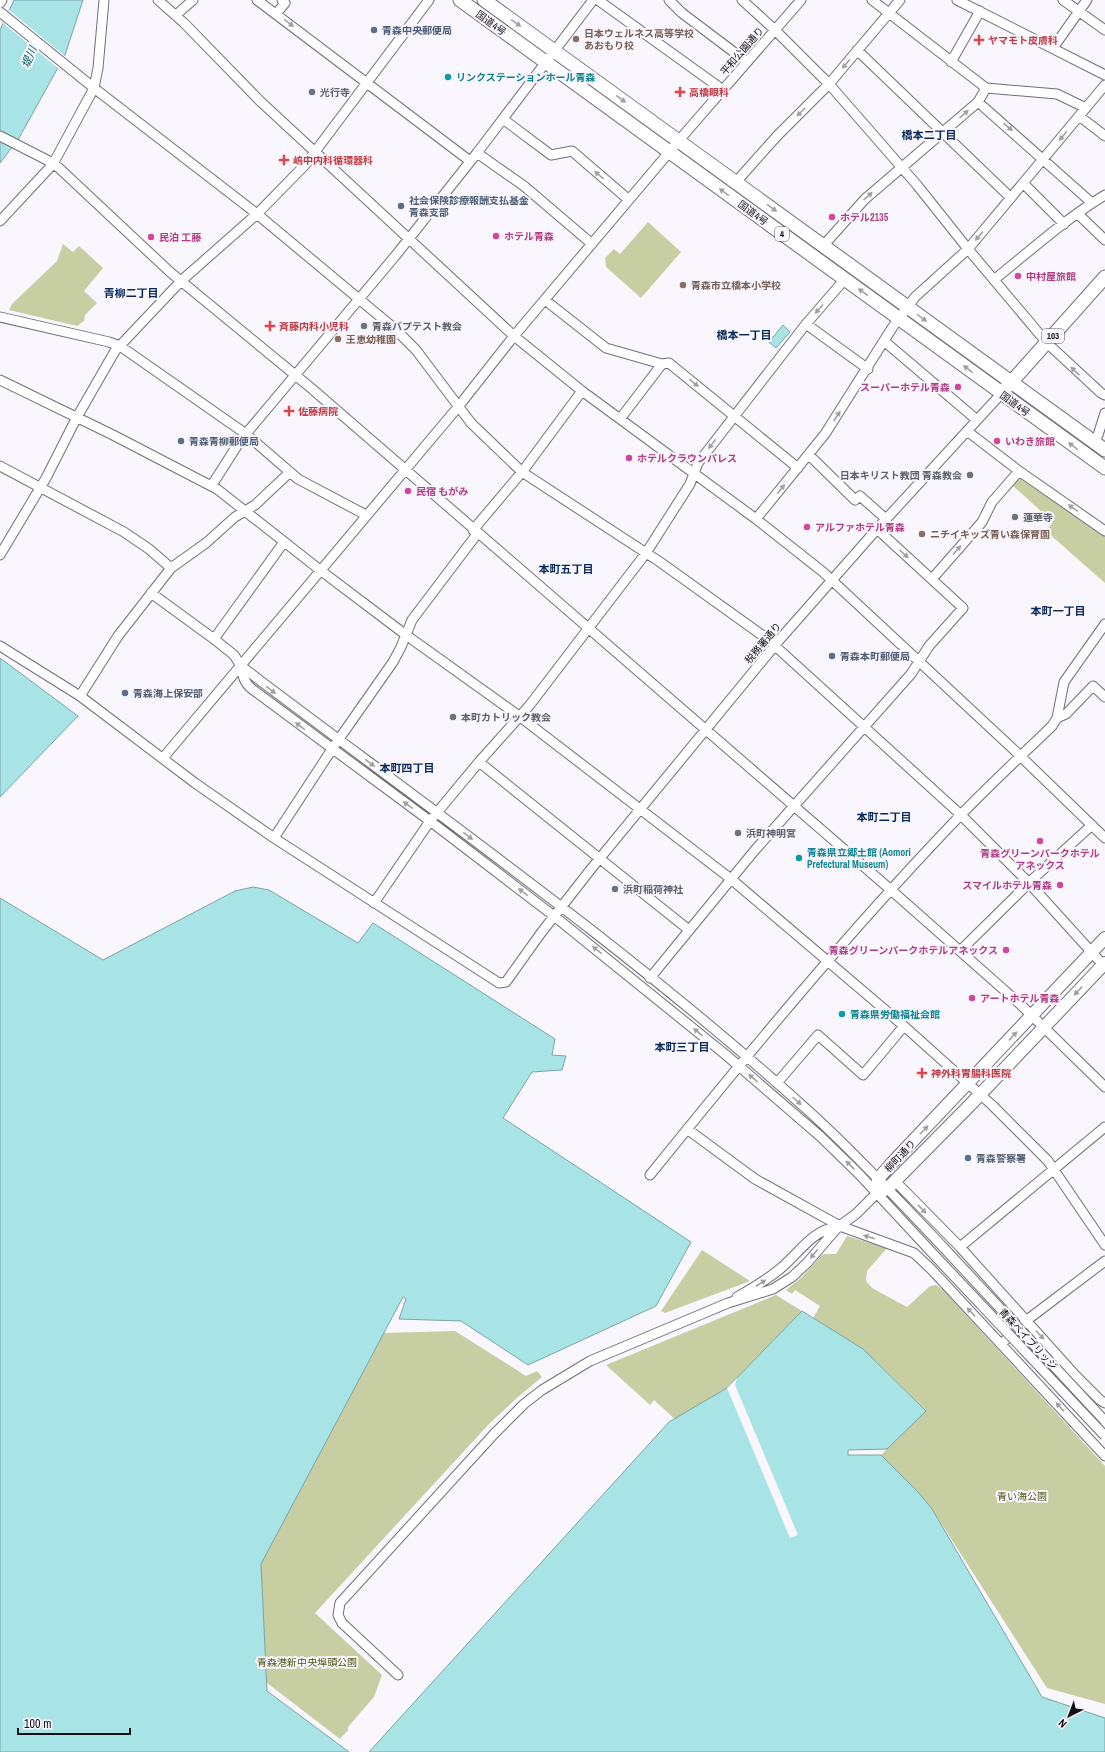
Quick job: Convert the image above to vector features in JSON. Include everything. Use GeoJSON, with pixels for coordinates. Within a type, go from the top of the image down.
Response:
{"type":"FeatureCollection","features":[{"type":"Feature","properties":{"kind":"highway","name":"国道4号"},"geometry":{"type":"LineString","coordinates":[[460,0],[1105,468]]}},
{"type":"Feature","properties":{"kind":"highway","name":"国道4号"},"geometry":{"type":"LineString","coordinates":[[484,0],[555,50],[1010,383],[1105,450]]}},
{"type":"Feature","properties":{"kind":"highway","name":"103"},"geometry":{"type":"LineString","coordinates":[[1001,394],[1105,277]]}},
{"type":"Feature","properties":{"kind":"main road","name":"柳町通り"},"geometry":{"type":"LineString","coordinates":[[1104,965],[980,1094],[886,1188],[878,1179],[1105,938]]}},
{"type":"Feature","properties":{"kind":"street"},"geometry":{"type":"LineString","coordinates":[[0,4],[2,0]]}},
{"type":"Feature","properties":{"kind":"street"},"geometry":{"type":"LineString","coordinates":[[0,221],[53,164],[94,88],[98,68],[104,0]]}},
{"type":"Feature","properties":{"kind":"street"},"geometry":{"type":"LineString","coordinates":[[158,0],[176,15],[239,81],[514,336],[582,391],[756,520],[832,580],[1021,756],[1105,838]]}},
{"type":"Feature","properties":{"kind":"street"},"geometry":{"type":"LineString","coordinates":[[176,15],[193,0]]}},
{"type":"Feature","properties":{"kind":"street"},"geometry":{"type":"LineString","coordinates":[[257,0],[470,161]]}},
{"type":"Feature","properties":{"kind":"street"},"geometry":{"type":"LineString","coordinates":[[276,14],[285,3],[282,0]]}},
{"type":"Feature","properties":{"kind":"street"},"geometry":{"type":"LineString","coordinates":[[0,555],[40,487],[110,358],[181,281],[257,214],[315,152],[429,0]]}},
{"type":"Feature","properties":{"kind":"street"},"geometry":{"type":"LineString","coordinates":[[212,485],[246,434],[409,239],[477,153],[593,0]]}},
{"type":"Feature","properties":{"kind":"street"},"geometry":{"type":"LineString","coordinates":[[598,0],[723,90]]}},
{"type":"Feature","properties":{"kind":"street"},"geometry":{"type":"LineString","coordinates":[[669,0],[682,13],[747,62]]}},
{"type":"Feature","properties":{"kind":"street"},"geometry":{"type":"LineString","coordinates":[[742,0],[775,30],[829,84],[901,166],[1047,343],[1080,375],[1105,395]]}},
{"type":"Feature","properties":{"kind":"street","name":"平和公園通り"},"geometry":{"type":"LineString","coordinates":[[163,758],[458,407],[514,336],[669,152],[801,0]]}},
{"type":"Feature","properties":{"kind":"street"},"geometry":{"type":"LineString","coordinates":[[872,0],[986,88],[1058,94],[1086,108]]}},
{"type":"Feature","properties":{"kind":"street"},"geometry":{"type":"LineString","coordinates":[[736,182],[777,136],[829,84],[900,0]]}},
{"type":"Feature","properties":{"kind":"street"},"geometry":{"type":"LineString","coordinates":[[957,0],[1105,75]]}},
{"type":"Feature","properties":{"kind":"street"},"geometry":{"type":"LineString","coordinates":[[1063,0],[1105,30]]}},
{"type":"Feature","properties":{"kind":"street"},"geometry":{"type":"LineString","coordinates":[[1053,48],[1087,0]]}},
{"type":"Feature","properties":{"kind":"street"},"geometry":{"type":"LineString","coordinates":[[951,62],[980,11]]}},
{"type":"Feature","properties":{"kind":"street"},"geometry":{"type":"LineString","coordinates":[[3,14],[94,88],[257,214],[395,329],[416,350],[470,423],[522,472],[646,553],[775,646],[961,815],[1029,883],[1104,965]]}},
{"type":"Feature","properties":{"kind":"street"},"geometry":{"type":"LineString","coordinates":[[857,50],[1011,198]]}},
{"type":"Feature","properties":{"kind":"street"},"geometry":{"type":"LineString","coordinates":[[756,520],[825,434],[868,369],[884,340],[914,297],[968,249],[1105,85]]}},
{"type":"Feature","properties":{"kind":"street"},"geometry":{"type":"LineString","coordinates":[[823,246],[865,199],[901,166],[978,102],[986,88]]}},
{"type":"Feature","properties":{"kind":"street"},"geometry":{"type":"LineString","coordinates":[[978,102],[1092,203]]}},
{"type":"Feature","properties":{"kind":"street"},"geometry":{"type":"LineString","coordinates":[[1079,116],[1105,136]]}},
{"type":"Feature","properties":{"kind":"street"},"geometry":{"type":"LineString","coordinates":[[503,119],[551,155],[572,151],[629,200]]}},
{"type":"Feature","properties":{"kind":"street"},"geometry":{"type":"LineString","coordinates":[[0,136],[53,164],[181,281],[296,376],[475,532],[892,890],[1044,1027],[1105,1086]]}},
{"type":"Feature","properties":{"kind":"street"},"geometry":{"type":"LineString","coordinates":[[477,153],[524,186],[592,244]]}},
{"type":"Feature","properties":{"kind":"street"},"geometry":{"type":"LineString","coordinates":[[1023,183],[1064,224]]}},
{"type":"Feature","properties":{"kind":"street"},"geometry":{"type":"LineString","coordinates":[[995,279],[1064,224],[1092,203],[1105,196]]}},
{"type":"Feature","properties":{"kind":"street"},"geometry":{"type":"LineString","coordinates":[[1078,214],[1105,240]]}},
{"type":"Feature","properties":{"kind":"street"},"geometry":{"type":"LineString","coordinates":[[374,903],[430,821],[479,762],[529,706],[646,553],[690,484],[698,463],[734,415],[806,324],[845,279]]}},
{"type":"Feature","properties":{"kind":"street"},"geometry":{"type":"LineString","coordinates":[[545,300],[606,348],[662,364],[670,363],[798,468]]}},
{"type":"Feature","properties":{"kind":"street"},"geometry":{"type":"LineString","coordinates":[[0,317],[109,342],[120,346],[246,434],[290,472],[308,485],[366,515]]}},
{"type":"Feature","properties":{"kind":"street"},"geometry":{"type":"LineString","coordinates":[[806,324],[868,369]]}},
{"type":"Feature","properties":{"kind":"street"},"geometry":{"type":"LineString","coordinates":[[884,340],[977,420]]}},
{"type":"Feature","properties":{"kind":"street"},"geometry":{"type":"LineString","coordinates":[[620,419],[662,364]]}},
{"type":"Feature","properties":{"kind":"street"},"geometry":{"type":"LineString","coordinates":[[0,380],[212,485],[320,570],[406,635],[519,716],[731,878],[969,1083],[1048,1161],[1105,1245]]}},
{"type":"Feature","properties":{"kind":"street"},"geometry":{"type":"LineString","coordinates":[[274,838],[338,740],[393,662],[412,620],[475,532],[582,391]]}},
{"type":"Feature","properties":{"kind":"street","name":"税務署通り"},"geometry":{"type":"LineString","coordinates":[[0,646],[80,696],[163,758],[195,784],[274,838],[499,983],[506,982],[561,907],[705,728],[877,529],[1001,394]]}},
{"type":"Feature","properties":{"kind":"street"},"geometry":{"type":"LineString","coordinates":[[1094,442],[1105,414]]}},
{"type":"Feature","properties":{"kind":"street"},"geometry":{"type":"LineString","coordinates":[[967,430],[1019,471],[1105,531]]}},
{"type":"Feature","properties":{"kind":"street"},"geometry":{"type":"LineString","coordinates":[[809,455],[854,500],[860,496],[886,519]]}},
{"type":"Feature","properties":{"kind":"street"},"geometry":{"type":"LineString","coordinates":[[0,466],[124,532],[149,549],[171,568]]}},
{"type":"Feature","properties":{"kind":"street"},"geometry":{"type":"LineString","coordinates":[[932,579],[982,522],[992,502],[1019,471]]}},
{"type":"Feature","properties":{"kind":"street"},"geometry":{"type":"LineString","coordinates":[[80,696],[118,636],[171,568],[202,546],[244,511],[255,505],[290,472]]}},
{"type":"Feature","properties":{"kind":"street"},"geometry":{"type":"LineString","coordinates":[[650,978],[731,878],[910,674],[929,646],[963,608],[877,529]]}},
{"type":"Feature","properties":{"kind":"street"},"geometry":{"type":"LineString","coordinates":[[214,639],[284,542]]}},
{"type":"Feature","properties":{"kind":"street"},"geometry":{"type":"LineString","coordinates":[[151,593],[234,655],[241,666],[246,685],[430,821],[554,916],[739,1066],[821,1137],[960,1247],[1075,1375],[1100,1400],[1105,1403]]}},
{"type":"Feature","properties":{"kind":"street"},"geometry":{"type":"LineString","coordinates":[[650,1175],[739,1066],[892,890],[961,815],[1052,726],[1057,718],[1064,682],[1105,624]]}},
{"type":"Feature","properties":{"kind":"street"},"geometry":{"type":"LineString","coordinates":[[241,666],[338,740],[437,812],[561,907],[650,978],[777,1083],[878,1179]]}},
{"type":"Feature","properties":{"kind":"street"},"geometry":{"type":"LineString","coordinates":[[1057,718],[1066,714],[1093,686],[1105,697]]}},
{"type":"Feature","properties":{"kind":"street"},"geometry":{"type":"LineString","coordinates":[[479,762],[689,930]]}},
{"type":"Feature","properties":{"kind":"street"},"geometry":{"type":"LineString","coordinates":[[960,951],[1029,883],[1092,825]]}},
{"type":"Feature","properties":{"kind":"street"},"geometry":{"type":"LineString","coordinates":[[777,1083],[818,1035],[863,1075],[904,1026]]}},
{"type":"Feature","properties":{"kind":"street"},"geometry":{"type":"LineString","coordinates":[[960,1247],[1105,1127]]}},
{"type":"Feature","properties":{"kind":"street"},"geometry":{"type":"LineString","coordinates":[[687,1129],[755,1179],[839,1226],[914,1253],[1105,1456]]}},
{"type":"Feature","properties":{"kind":"street"},"geometry":{"type":"LineString","coordinates":[[398,1675],[342,1623],[338,1611],[340,1603],[494,1434],[524,1404],[542,1390],[590,1361],[728,1303],[773,1288],[792,1277],[807,1263],[839,1226],[856,1214],[886,1188]]}},
{"type":"Feature","properties":{"kind":"street","name":"青森ベイブリッジ"},"geometry":{"type":"LineString","coordinates":[[886,1188],[1105,1421]]}},
{"type":"Feature","properties":{"kind":"street","name":"青森ベイブリッジ"},"geometry":{"type":"LineString","coordinates":[[886,1188],[936,1257],[1105,1436]]}},
{"type":"Feature","properties":{"kind":"street"},"geometry":{"type":"LineString","coordinates":[[728,1303],[776,1272],[819,1232],[831,1227],[839,1226]]}},
{"type":"Feature","properties":{"kind":"street"},"geometry":{"type":"LineString","coordinates":[[1001,1344],[1027,1321],[1105,1261]]}},
{"type":"Feature","properties":{"kind":"street"},"geometry":{"type":"LineString","coordinates":[[1086,1436],[1105,1421]]}},
{"type":"Feature","properties":{"kind":"green space"},"geometry":{"type":"Polygon","coordinates":[[[648,222],[681,252],[641,298],[606,267],[605,258],[614,249],[620,254],[648,222]]]}},
{"type":"Feature","properties":{"kind":"green space"},"geometry":{"type":"Polygon","coordinates":[[[63,244],[73,252],[79,246],[103,268],[84,291],[97,303],[85,315],[84,321],[77,326],[9,310],[12,304],[57,261],[63,244]]]}},
{"type":"Feature","properties":{"kind":"green space"},"geometry":{"type":"Polygon","coordinates":[[[1025,478],[1105,536],[1105,583],[1046,531],[1053,522],[1012,485],[1017,479],[1025,478]]]}},
{"type":"Feature","properties":{"kind":"green space","name":"青い海公園"},"geometry":{"type":"Polygon","coordinates":[[[847,1236],[887,1248],[867,1271],[866,1281],[872,1288],[907,1307],[930,1286],[936,1285],[943,1290],[1105,1466],[1105,1704],[1047,1688],[932,1509],[918,1492],[881,1455],[926,1410],[863,1349],[813,1318],[820,1306],[795,1290],[792,1294],[786,1290],[802,1277],[823,1254],[836,1254],[847,1236]]]}},
{"type":"Feature","properties":{"kind":"green space"},"geometry":{"type":"Polygon","coordinates":[[[702,1250],[750,1281],[665,1313],[661,1311],[702,1250]]]}},
{"type":"Feature","properties":{"kind":"green space"},"geometry":{"type":"Polygon","coordinates":[[[776,1295],[802,1311],[727,1388],[675,1419],[654,1400],[650,1405],[606,1365],[776,1295]]]}},
{"type":"Feature","properties":{"kind":"green space","name":"青森港新中央埠頭公園"},"geometry":{"type":"Polygon","coordinates":[[[455,1331],[526,1376],[537,1371],[542,1377],[489,1424],[315,1613],[382,1675],[374,1697],[348,1727],[348,1730],[340,1739],[267,1683],[260,1564],[384,1333],[455,1331]]]}},
{"type":"Feature","properties":{"kind":"water","name":"堤川"},"geometry":{"type":"Polygon","coordinates":[[[14,0],[83,0],[65,55],[19,138],[0,163],[0,30],[14,0]]]}},
{"type":"Feature","properties":{"kind":"water"},"geometry":{"type":"Polygon","coordinates":[[[783,325],[790,332],[776,348],[769,342],[783,325]]]}},
{"type":"Feature","properties":{"kind":"water"},"geometry":{"type":"Polygon","coordinates":[[[0,658],[78,716],[0,797],[0,658]]]}},
{"type":"Feature","properties":{"kind":"water"},"geometry":{"type":"Polygon","coordinates":[[[253,887],[269,890],[358,943],[373,923],[555,1039],[552,1055],[566,1056],[562,1070],[532,1072],[503,1118],[691,1242],[656,1306],[528,1365],[461,1321],[399,1319],[406,1299],[403,1297],[261,1564],[267,1691],[349,1752],[0,1752],[0,898],[103,960],[235,891],[253,887]]]}},
{"type":"Feature","properties":{"kind":"water"},"geometry":{"type":"Polygon","coordinates":[[[802,1311],[863,1349],[926,1411],[887,1449],[848,1450],[848,1455],[881,1455],[918,1492],[932,1509],[1042,1697],[1105,1718],[1105,1752],[369,1752],[669,1422],[727,1388],[802,1311]]]}},
{"type":"Feature","properties":{"kind":"pier"},"geometry":{"type":"Polygon","coordinates":[[[9,10],[66,57],[59,69],[3,23],[9,10]]]}},
{"type":"Feature","properties":{"kind":"pier"},"geometry":{"type":"Polygon","coordinates":[[[737,1378],[735,1385],[798,1535],[790,1538],[727,1388],[737,1378]]]}},
{"type":"Feature","properties":{"kind":"place","name":"青森中央郵便局"},"geometry":{"type":"Point","coordinates":[374,30]}},
{"type":"Feature","properties":{"kind":"place","name":"日本ウェルネス高等学校 あおもり校"},"geometry":{"type":"Point","coordinates":[576,39]}},
{"type":"Feature","properties":{"kind":"place","name":"ヤマモト皮膚科"},"geometry":{"type":"Point","coordinates":[979,40]}},
{"type":"Feature","properties":{"kind":"place","name":"リンクステーションホール青森"},"geometry":{"type":"Point","coordinates":[448,77]}},
{"type":"Feature","properties":{"kind":"place","name":"光行寺"},"geometry":{"type":"Point","coordinates":[312,92]}},
{"type":"Feature","properties":{"kind":"place","name":"高橋眼科"},"geometry":{"type":"Point","coordinates":[680,92]}},
{"type":"Feature","properties":{"kind":"place","name":"嶋中内科循環器科"},"geometry":{"type":"Point","coordinates":[284,160]}},
{"type":"Feature","properties":{"kind":"place","name":"社会保険診療報酬支払基金 青森支部"},"geometry":{"type":"Point","coordinates":[401,206]}},
{"type":"Feature","properties":{"kind":"place","name":"ホテル2135"},"geometry":{"type":"Point","coordinates":[832,217]}},
{"type":"Feature","properties":{"kind":"place","name":"ホテル青森"},"geometry":{"type":"Point","coordinates":[496,236]}},
{"type":"Feature","properties":{"kind":"place","name":"民泊 工藤"},"geometry":{"type":"Point","coordinates":[151,237]}},
{"type":"Feature","properties":{"kind":"place","name":"中村屋旅館"},"geometry":{"type":"Point","coordinates":[1018,276]}},
{"type":"Feature","properties":{"kind":"place","name":"青森市立橋本小学校"},"geometry":{"type":"Point","coordinates":[683,285]}},
{"type":"Feature","properties":{"kind":"place","name":"斉藤内科小児科"},"geometry":{"type":"Point","coordinates":[270,326]}},
{"type":"Feature","properties":{"kind":"place","name":"青森バプテスト教会"},"geometry":{"type":"Point","coordinates":[364,326]}},
{"type":"Feature","properties":{"kind":"place","name":"王恵幼稚園"},"geometry":{"type":"Point","coordinates":[338,339]}},
{"type":"Feature","properties":{"kind":"place","name":"スーパーホテル青森"},"geometry":{"type":"Point","coordinates":[958,387]}},
{"type":"Feature","properties":{"kind":"place","name":"佐藤病院"},"geometry":{"type":"Point","coordinates":[289,411]}},
{"type":"Feature","properties":{"kind":"place","name":"青森青柳郵便局"},"geometry":{"type":"Point","coordinates":[181,441]}},
{"type":"Feature","properties":{"kind":"place","name":"いわき旅館"},"geometry":{"type":"Point","coordinates":[997,441]}},
{"type":"Feature","properties":{"kind":"place","name":"ホテルクラウンパレス"},"geometry":{"type":"Point","coordinates":[629,458]}},
{"type":"Feature","properties":{"kind":"place","name":"日本キリスト教団 青森教会"},"geometry":{"type":"Point","coordinates":[970,475]}},
{"type":"Feature","properties":{"kind":"place","name":"民宿 もがみ"},"geometry":{"type":"Point","coordinates":[408,491]}},
{"type":"Feature","properties":{"kind":"place","name":"蓮華寺"},"geometry":{"type":"Point","coordinates":[1015,517]}},
{"type":"Feature","properties":{"kind":"place","name":"アルファホテル青森"},"geometry":{"type":"Point","coordinates":[807,527]}},
{"type":"Feature","properties":{"kind":"place","name":"ニチイキッズ青い森保育園"},"geometry":{"type":"Point","coordinates":[922,534]}},
{"type":"Feature","properties":{"kind":"place","name":"青森本町郵便局"},"geometry":{"type":"Point","coordinates":[832,656]}},
{"type":"Feature","properties":{"kind":"place","name":"青森海上保安部"},"geometry":{"type":"Point","coordinates":[125,693]}},
{"type":"Feature","properties":{"kind":"place","name":"本町カトリック教会"},"geometry":{"type":"Point","coordinates":[453,717]}},
{"type":"Feature","properties":{"kind":"place","name":"浜町神明宮"},"geometry":{"type":"Point","coordinates":[738,833]}},
{"type":"Feature","properties":{"kind":"place","name":"青森グリーンパークホテル アネックス"},"geometry":{"type":"Point","coordinates":[1040,841]}},
{"type":"Feature","properties":{"kind":"place","name":"青森県立郷土館 (Aomori Prefectural Museum)"},"geometry":{"type":"Point","coordinates":[799,858]}},
{"type":"Feature","properties":{"kind":"place","name":"スマイルホテル青森"},"geometry":{"type":"Point","coordinates":[1060,885]}},
{"type":"Feature","properties":{"kind":"place","name":"浜町稲荷神社"},"geometry":{"type":"Point","coordinates":[615,889]}},
{"type":"Feature","properties":{"kind":"place","name":"青森グリーンパークホテルアネックス"},"geometry":{"type":"Point","coordinates":[1006,950]}},
{"type":"Feature","properties":{"kind":"place","name":"アートホテル青森"},"geometry":{"type":"Point","coordinates":[972,998]}},
{"type":"Feature","properties":{"kind":"place","name":"青森県労働福祉会館"},"geometry":{"type":"Point","coordinates":[842,1014]}},
{"type":"Feature","properties":{"kind":"place","name":"神外科胃腸科医院"},"geometry":{"type":"Point","coordinates":[922,1073]}},
{"type":"Feature","properties":{"kind":"place","name":"青森警察署"},"geometry":{"type":"Point","coordinates":[968,1158]}},
{"type":"Feature","properties":{"kind":"district","name":"橋本二丁目"},"geometry":{"type":"Point","coordinates":[929,135]}},
{"type":"Feature","properties":{"kind":"district","name":"青柳二丁目"},"geometry":{"type":"Point","coordinates":[131,293]}},
{"type":"Feature","properties":{"kind":"district","name":"橋本一丁目"},"geometry":{"type":"Point","coordinates":[744,335]}},
{"type":"Feature","properties":{"kind":"district","name":"本町五丁目"},"geometry":{"type":"Point","coordinates":[566,569]}},
{"type":"Feature","properties":{"kind":"district","name":"本町一丁目"},"geometry":{"type":"Point","coordinates":[1058,611]}},
{"type":"Feature","properties":{"kind":"district","name":"本町四丁目"},"geometry":{"type":"Point","coordinates":[407,768]}},
{"type":"Feature","properties":{"kind":"district","name":"本町二丁目"},"geometry":{"type":"Point","coordinates":[884,817]}},
{"type":"Feature","properties":{"kind":"district","name":"本町三丁目"},"geometry":{"type":"Point","coordinates":[682,1047]}}]}
